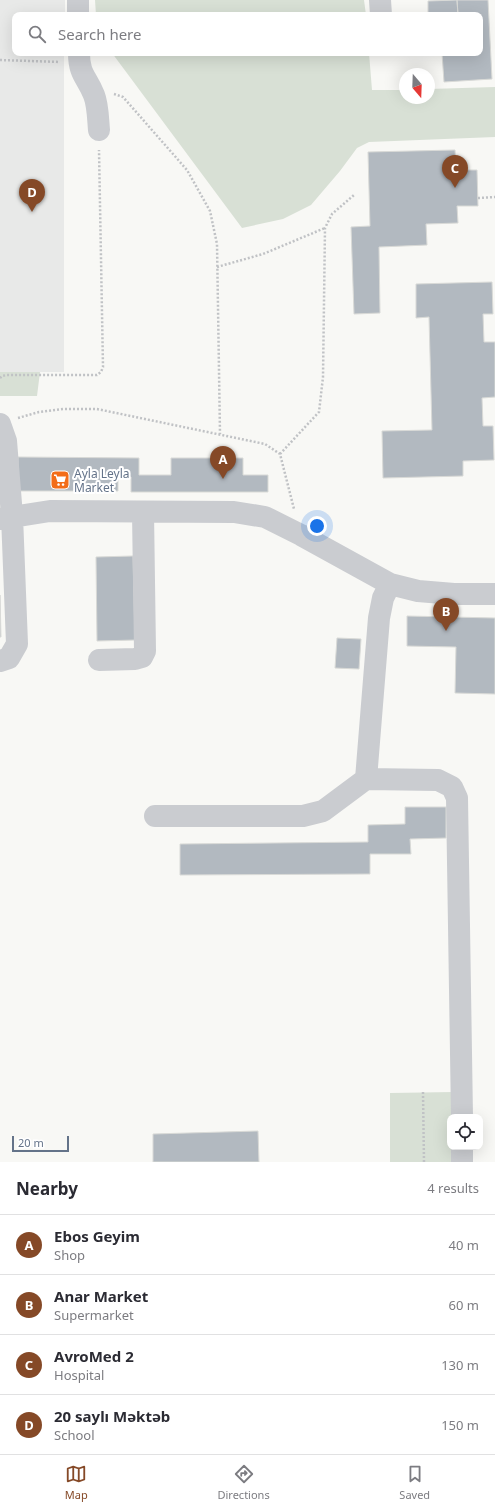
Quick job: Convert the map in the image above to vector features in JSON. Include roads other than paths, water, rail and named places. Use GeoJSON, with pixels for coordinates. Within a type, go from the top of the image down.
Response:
{"type":"FeatureCollection","features":[{"type":"Feature","properties":{"kind":"lane"},"geometry":{"type":"LineString","coordinates":[[78,0],[78,12]]}},
{"type":"Feature","properties":{"kind":"lane"},"geometry":{"type":"LineString","coordinates":[[380,0],[381,12]]}},
{"type":"Feature","properties":{"kind":"lane"},"geometry":{"type":"LineString","coordinates":[[79,58],[81,73],[94,95],[99,130]]}},
{"type":"Feature","properties":{"kind":"lane"},"geometry":{"type":"LineString","coordinates":[[0,424],[6,441],[6,513],[17,644],[10,658],[0,661]]}},
{"type":"Feature","properties":{"kind":"lane"},"geometry":{"type":"LineString","coordinates":[[6,513],[50,511],[234,512],[265,518],[301,534],[390,584],[418,591],[454,594],[495,594]]}},
{"type":"Feature","properties":{"kind":"lane"},"geometry":{"type":"LineString","coordinates":[[99,660],[135,659],[142,657],[145,651],[143,512]]}},
{"type":"Feature","properties":{"kind":"lane"},"geometry":{"type":"LineString","coordinates":[[366,778],[379,618],[383,598],[390,584]]}},
{"type":"Feature","properties":{"kind":"lane"},"geometry":{"type":"LineString","coordinates":[[155,816],[303,816],[323,811],[366,778],[438,780],[452,787],[457,798],[462,1114]]}},
{"type":"Feature","properties":{"kind":"lane"},"geometry":{"type":"LineString","coordinates":[[462,1150],[462,1162]]}},
{"type":"Feature","properties":{"kind":"place","name":"AvroMed 2"},"geometry":{"type":"Point","coordinates":[455,188]}},
{"type":"Feature","properties":{"kind":"place","name":"20 saylı Məktəb"},"geometry":{"type":"Point","coordinates":[32,212]}},
{"type":"Feature","properties":{"kind":"place","name":"Ebos Geyim"},"geometry":{"type":"Point","coordinates":[223,479]}},
{"type":"Feature","properties":{"kind":"place","name":"Ayla Leyla Market"},"geometry":{"type":"Point","coordinates":[60,480]}},
{"type":"Feature","properties":{"kind":"place","name":"Anar Market"},"geometry":{"type":"Point","coordinates":[446,631]}}]}
